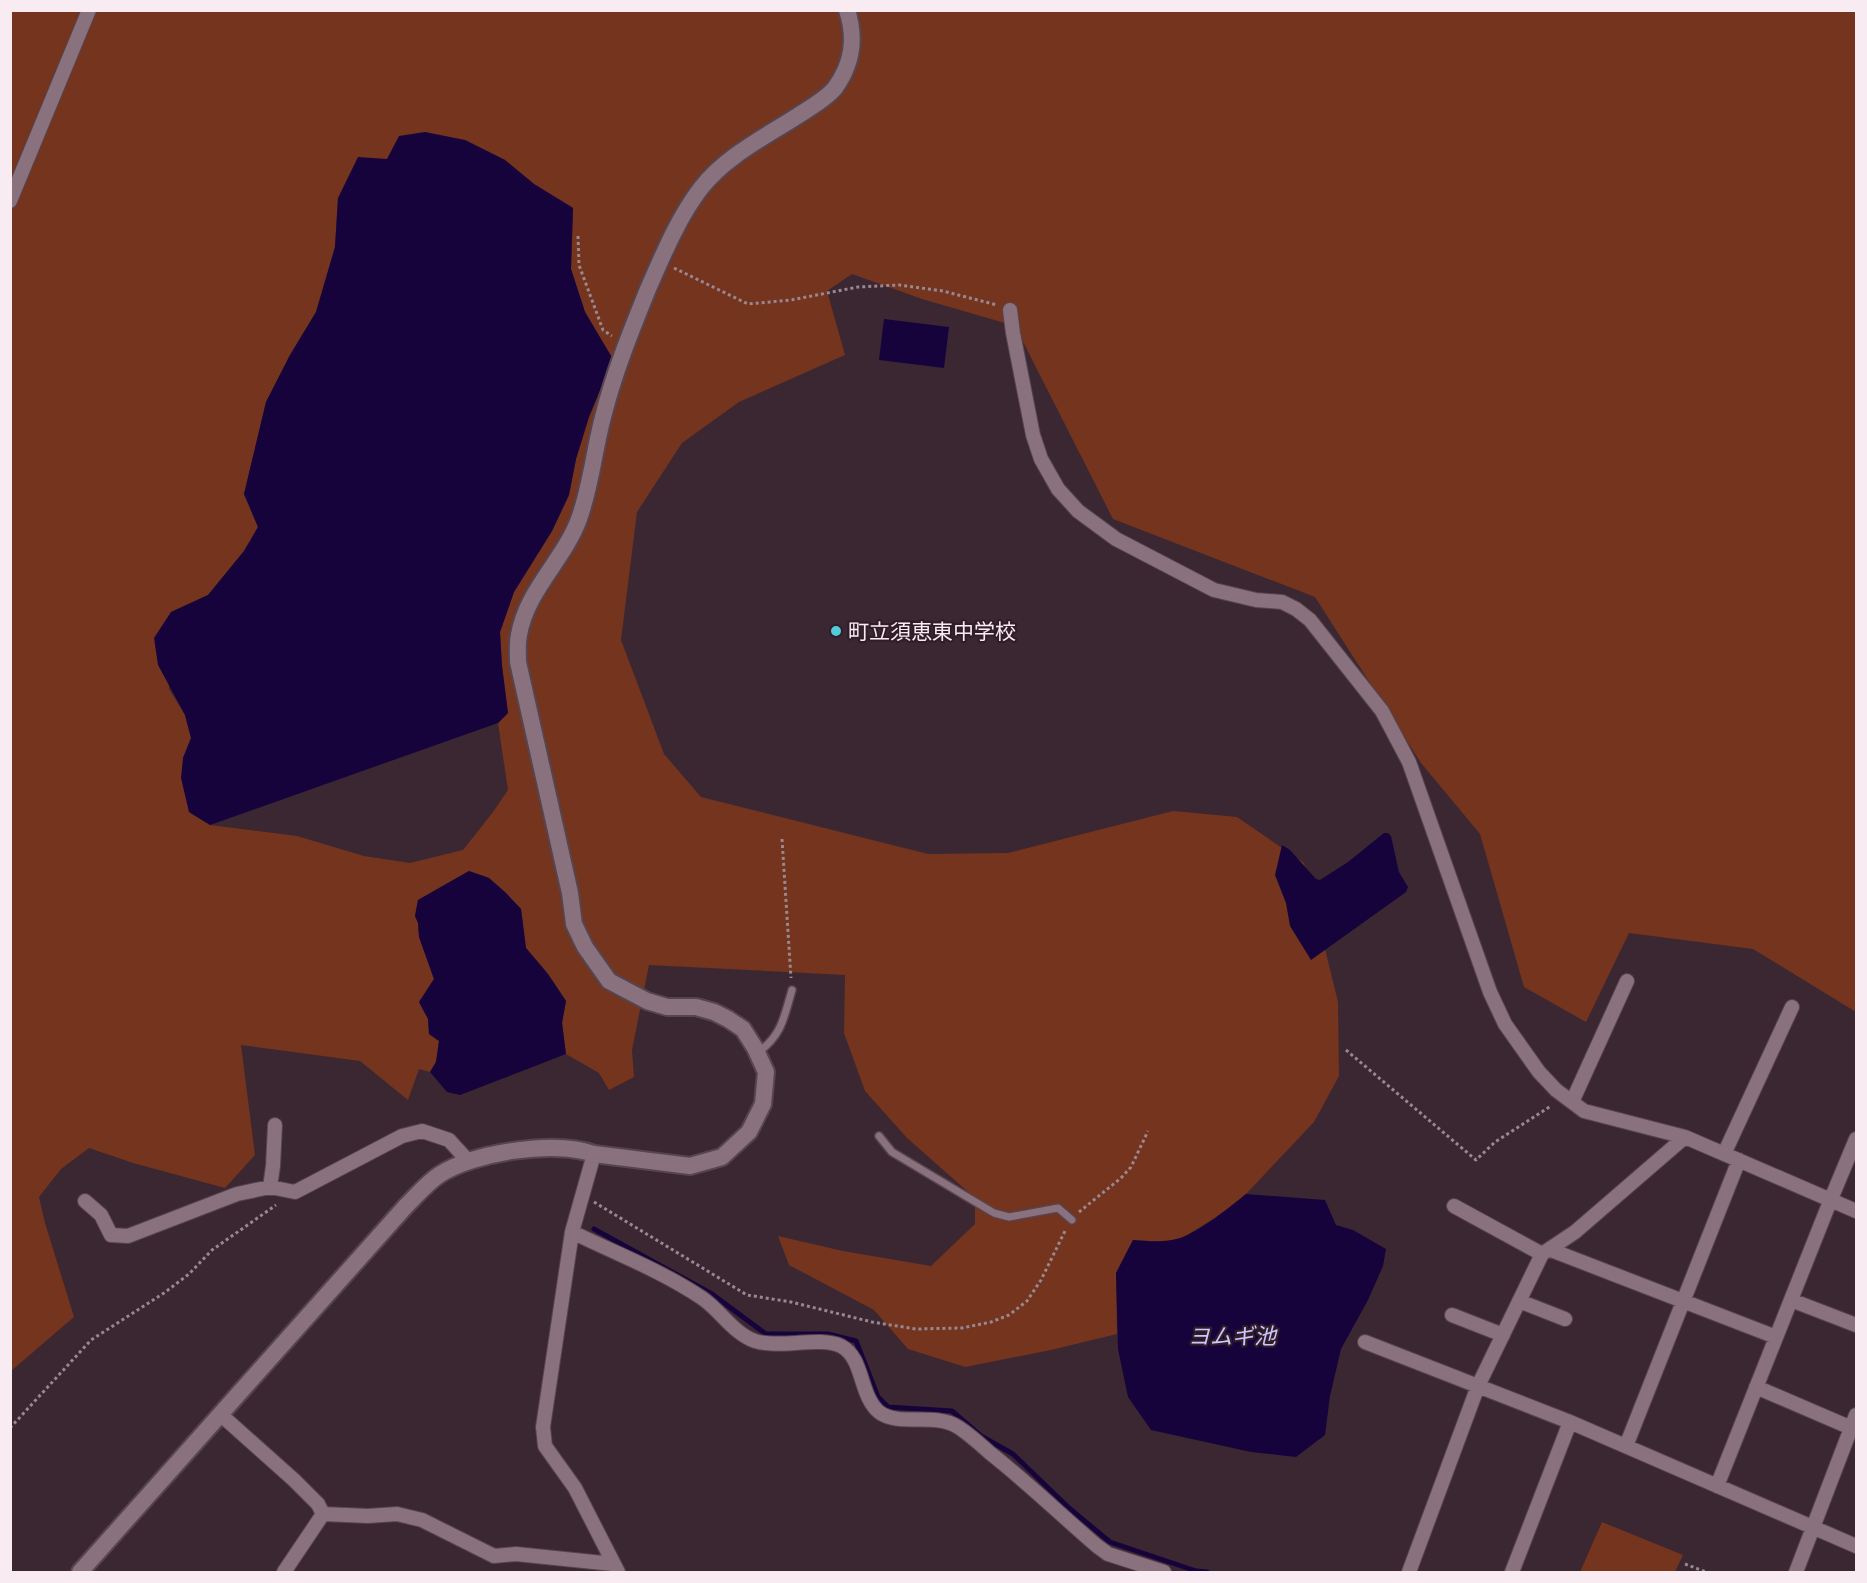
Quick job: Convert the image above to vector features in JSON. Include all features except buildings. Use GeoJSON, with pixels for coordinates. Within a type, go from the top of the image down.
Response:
{"type":"FeatureCollection","features":[{"type":"Feature","properties":{"kind":"street"},"geometry":{"type":"LineString","coordinates":[[10,201],[89,10]]}},
{"type":"Feature","properties":{"kind":"street"},"geometry":{"type":"LineString","coordinates":[[80,1572],[405,1207],[439,1175],[469,1162],[528,1149],[580,1149],[594,1154],[690,1166],[722,1157],[749,1132],[763,1104],[766,1072],[743,1029],[728,1019],[696,1007],[667,1007],[647,1001],[609,981],[585,947],[574,924],[570,893],[518,662],[518,636],[536,591],[569,544],[587,494],[602,418],[625,345],[660,261],[683,215],[701,189],[723,165],[808,109],[834,89],[850,60],[853,30],[847,10]]}},
{"type":"Feature","properties":{"kind":"street"},"geometry":{"type":"LineString","coordinates":[[1010,310],[1012,333],[1033,435],[1041,459],[1058,489],[1078,511],[1116,539],[1214,590],[1256,600],[1282,602],[1296,609],[1310,620],[1382,711],[1409,762],[1490,992],[1505,1024],[1539,1072],[1584,1111],[1684,1137],[1857,1211]]}},
{"type":"Feature","properties":{"kind":"street"},"geometry":{"type":"LineString","coordinates":[[1569,1099],[1627,981]]}},
{"type":"Feature","properties":{"kind":"street"},"geometry":{"type":"LineString","coordinates":[[1724,1154],[1791,1007]]}},
{"type":"Feature","properties":{"kind":"street"},"geometry":{"type":"LineString","coordinates":[[270,1187],[275,1125]]}},
{"type":"Feature","properties":{"kind":"street"},"geometry":{"type":"LineString","coordinates":[[85,1201],[101,1215],[111,1235],[128,1236],[237,1194],[270,1187],[295,1192],[402,1136],[422,1131],[449,1140],[469,1162]]}},
{"type":"Feature","properties":{"kind":"street"},"geometry":{"type":"LineString","coordinates":[[1409,1572],[1478,1386],[1519,1301],[1546,1252],[1583,1224],[1684,1137]]}},
{"type":"Feature","properties":{"kind":"street"},"geometry":{"type":"LineString","coordinates":[[1717,1485],[1830,1199],[1857,1139]]}},
{"type":"Feature","properties":{"kind":"street"},"geometry":{"type":"LineString","coordinates":[[594,1154],[572,1232],[543,1427],[545,1446],[575,1488],[616,1568]]}},
{"type":"Feature","properties":{"kind":"street"},"geometry":{"type":"LineString","coordinates":[[1626,1446],[1739,1160]]}},
{"type":"Feature","properties":{"kind":"street"},"geometry":{"type":"LineString","coordinates":[[1454,1206],[1546,1252],[1776,1337]]}},
{"type":"Feature","properties":{"kind":"street"},"geometry":{"type":"LineString","coordinates":[[572,1232],[704,1299],[746,1336],[757,1342],[825,1343],[840,1346],[853,1356],[867,1394],[880,1412],[897,1418],[944,1420],[958,1427],[1018,1475],[1096,1546],[1108,1554],[1164,1572]]}},
{"type":"Feature","properties":{"kind":"street"},"geometry":{"type":"LineString","coordinates":[[1791,1300],[1857,1325]]}},
{"type":"Feature","properties":{"kind":"street"},"geometry":{"type":"LineString","coordinates":[[1519,1301],[1565,1319]]}},
{"type":"Feature","properties":{"kind":"street"},"geometry":{"type":"LineString","coordinates":[[1452,1315],[1503,1335]]}},
{"type":"Feature","properties":{"kind":"street"},"geometry":{"type":"LineString","coordinates":[[1365,1342],[1570,1422],[1857,1546]]}},
{"type":"Feature","properties":{"kind":"street"},"geometry":{"type":"LineString","coordinates":[[1756,1387],[1855,1425],[1796,1572]]}},
{"type":"Feature","properties":{"kind":"street"},"geometry":{"type":"LineString","coordinates":[[220,1414],[294,1480],[318,1504],[323,1514]]}},
{"type":"Feature","properties":{"kind":"street"},"geometry":{"type":"LineString","coordinates":[[1512,1572],[1570,1422]]}},
{"type":"Feature","properties":{"kind":"street"},"geometry":{"type":"LineString","coordinates":[[323,1514],[368,1516],[397,1514],[422,1520],[494,1556],[516,1554],[616,1568]]}},
{"type":"Feature","properties":{"kind":"street"},"geometry":{"type":"LineString","coordinates":[[284,1572],[323,1514]]}},
{"type":"Feature","properties":{"kind":"lane"},"geometry":{"type":"LineString","coordinates":[[757,1053],[770,1045],[777,1036],[792,990]]}},
{"type":"Feature","properties":{"kind":"lane"},"geometry":{"type":"LineString","coordinates":[[879,1136],[892,1152],[994,1213],[1009,1217],[1058,1208],[1072,1220]]}},
{"type":"Feature","properties":{"kind":"path"},"geometry":{"type":"LineString","coordinates":[[578,236],[579,265],[603,330],[625,345]]}},
{"type":"Feature","properties":{"kind":"path"},"geometry":{"type":"LineString","coordinates":[[660,261],[748,304],[791,300],[858,287],[899,285],[943,291],[1010,310]]}},
{"type":"Feature","properties":{"kind":"path"},"geometry":{"type":"LineString","coordinates":[[782,839],[792,990]]}},
{"type":"Feature","properties":{"kind":"path"},"geometry":{"type":"LineString","coordinates":[[1346,1050],[1476,1160],[1495,1142],[1569,1099]]}},
{"type":"Feature","properties":{"kind":"path"},"geometry":{"type":"LineString","coordinates":[[582,1195],[747,1295],[791,1302],[872,1322],[916,1329],[962,1328],[1010,1315],[1027,1301],[1041,1280],[1072,1220],[1131,1167],[1148,1131]]}},
{"type":"Feature","properties":{"kind":"path"},"geometry":{"type":"LineString","coordinates":[[10,1428],[91,1340],[164,1293],[189,1274],[212,1250],[295,1192]]}},
{"type":"Feature","properties":{"kind":"path"},"geometry":{"type":"LineString","coordinates":[[1685,1564],[1706,1572]]}},
{"type":"Feature","properties":{"kind":"shaded area"},"geometry":{"type":"Polygon","coordinates":[[[11,11],[1856,11],[1856,1012],[1753,949],[1629,933],[1586,1022],[1524,987],[1480,834],[1421,763],[1315,597],[1113,519],[1015,326],[922,299],[852,274],[827,291],[845,355],[739,402],[682,443],[637,512],[621,640],[664,754],[701,797],[928,854],[1008,853],[1173,811],[1237,817],[1304,863],[1338,1002],[1339,1076],[1314,1122],[1246,1194],[1223,1213],[1182,1238],[1164,1242],[1133,1240],[1116,1273],[1117,1334],[965,1367],[908,1349],[874,1310],[789,1265],[778,1236],[843,1251],[931,1266],[975,1224],[975,1198],[907,1138],[865,1091],[844,1033],[845,975],[649,965],[632,1050],[634,1077],[609,1090],[599,1073],[566,1054],[562,1023],[566,1001],[548,974],[526,948],[521,909],[489,878],[469,871],[418,900],[415,916],[419,937],[434,979],[419,1002],[428,1019],[429,1034],[439,1041],[436,1062],[430,1072],[419,1069],[408,1100],[360,1061],[241,1045],[255,1155],[225,1188],[133,1163],[89,1148],[61,1169],[39,1197],[74,1317],[11,1371],[11,11]],[[465,140],[387,159],[338,198],[335,247],[316,312],[290,355],[266,402],[244,494],[258,527],[244,551],[208,595],[171,612],[169,689],[185,715],[191,738],[183,758],[189,812],[210,825],[297,836],[364,856],[410,863],[463,850],[508,790],[498,723],[508,713],[500,632],[514,592],[552,531],[569,495],[576,459],[589,417],[612,359],[585,312],[571,269],[573,208],[534,184],[505,160],[465,140]]]}},
{"type":"Feature","properties":{"kind":"shaded area"},"geometry":{"type":"Polygon","coordinates":[[[1602,1522],[1683,1555],[1675,1572],[1580,1572],[1602,1522]]]}},
{"type":"Feature","properties":{"kind":"water"},"geometry":{"type":"Polygon","coordinates":[[[425,132],[465,140],[505,160],[534,184],[573,208],[571,269],[585,312],[613,359],[589,417],[576,459],[569,495],[552,531],[514,592],[500,632],[508,713],[498,723],[210,825],[189,812],[181,778],[183,758],[191,738],[185,715],[158,665],[154,638],[171,612],[208,595],[244,551],[258,527],[244,494],[266,402],[290,355],[316,312],[335,247],[338,198],[358,157],[387,159],[399,136],[425,132]]]}},
{"type":"Feature","properties":{"kind":"water"},"geometry":{"type":"Polygon","coordinates":[[[884,319],[949,327],[944,368],[879,360],[884,319]]]}},
{"type":"Feature","properties":{"kind":"water"},"geometry":{"type":"Polygon","coordinates":[[[1384,833],[1391,836],[1399,872],[1408,887],[1406,892],[1311,960],[1290,926],[1286,903],[1275,875],[1282,845],[1290,850],[1316,879],[1320,880],[1348,862],[1384,833]]]}},
{"type":"Feature","properties":{"kind":"water"},"geometry":{"type":"Polygon","coordinates":[[[469,871],[489,878],[521,909],[526,948],[548,974],[566,1001],[562,1023],[566,1054],[460,1095],[447,1092],[430,1072],[436,1062],[439,1041],[429,1034],[428,1019],[419,1002],[434,979],[419,937],[415,916],[418,900],[469,871]]]}},
{"type":"Feature","properties":{"kind":"water","name":"ヨムギ池"},"geometry":{"type":"Polygon","coordinates":[[[1246,1194],[1325,1200],[1336,1225],[1353,1230],[1386,1249],[1383,1266],[1368,1300],[1341,1349],[1330,1396],[1325,1435],[1296,1457],[1251,1452],[1151,1430],[1128,1397],[1118,1349],[1116,1273],[1133,1240],[1169,1241],[1188,1235],[1214,1219],[1246,1194]]]}},
{"type":"Feature","properties":{"kind":"waterway"},"geometry":{"type":"LineString","coordinates":[[594,1229],[712,1294],[766,1334],[828,1334],[856,1341],[878,1397],[888,1407],[952,1411],[981,1436],[1013,1454],[1069,1508],[1110,1542],[1196,1571],[1207,1572]]}},
{"type":"Feature","properties":{"kind":"place","name":"町立須恵東中学校"},"geometry":{"type":"Point","coordinates":[836,631]}}]}
